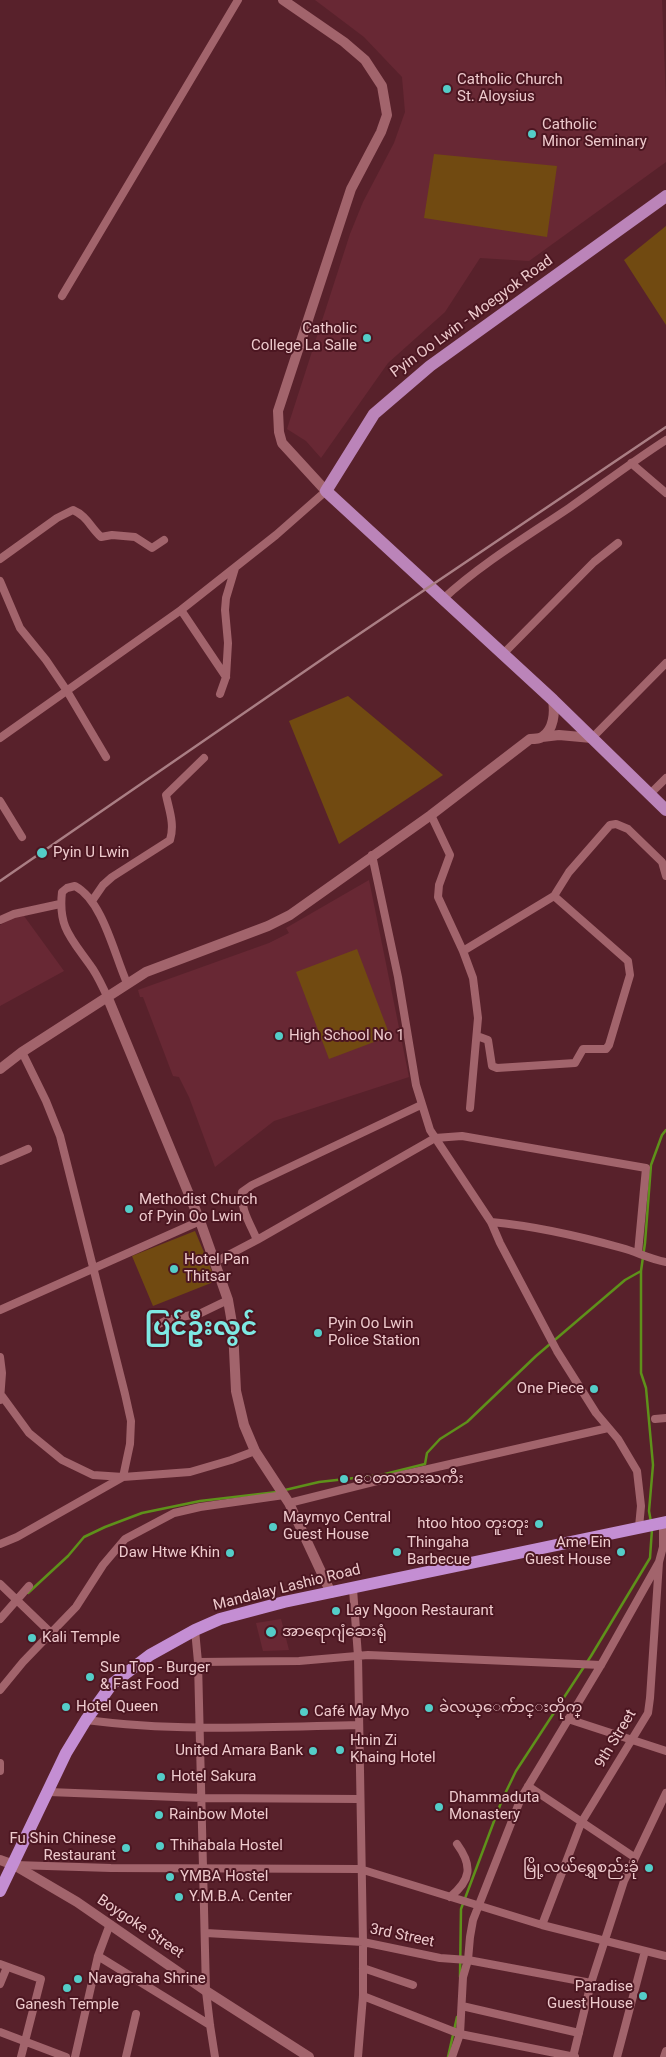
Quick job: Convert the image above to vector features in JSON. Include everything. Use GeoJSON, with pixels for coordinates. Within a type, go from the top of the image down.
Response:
{"type":"FeatureCollection","features":[{"type":"Feature","properties":{"kind":"highway","name":"Mandalay Lashio Road"},"geometry":{"type":"LineString","coordinates":[[0,1892],[66,1753],[86,1720],[112,1684],[150,1655],[195,1630],[220,1620],[284,1602],[654,1524]]}},
{"type":"Feature","properties":{"kind":"main road","name":"Pyin Oo Lwin - Moegyok Road"},"geometry":{"type":"LineString","coordinates":[[326,491],[374,414],[396,394],[430,366],[666,196]]}},
{"type":"Feature","properties":{"kind":"main road"},"geometry":{"type":"LineString","coordinates":[[326,491],[553,700],[666,810]]}},
{"type":"Feature","properties":{"kind":"street"},"geometry":{"type":"LineString","coordinates":[[62,296],[238,0]]}},
{"type":"Feature","properties":{"kind":"street"},"geometry":{"type":"LineString","coordinates":[[0,738],[181,610],[236,568],[326,491],[282,443],[279,432],[278,410],[351,188],[381,132],[387,115],[382,86],[365,60],[344,42],[284,0]]}},
{"type":"Feature","properties":{"kind":"street"},"geometry":{"type":"LineString","coordinates":[[443,599],[468,576],[587,495],[631,462],[666,440]]}},
{"type":"Feature","properties":{"kind":"street"},"geometry":{"type":"LineString","coordinates":[[631,462],[666,494]]}},
{"type":"Feature","properties":{"kind":"street"},"geometry":{"type":"LineString","coordinates":[[0,559],[57,518],[73,510],[85,517],[101,537],[112,535],[135,537],[152,548],[164,540]]}},
{"type":"Feature","properties":{"kind":"street"},"geometry":{"type":"LineString","coordinates":[[502,655],[594,562],[618,543]]}},
{"type":"Feature","properties":{"kind":"street"},"geometry":{"type":"LineString","coordinates":[[220,694],[226,676],[228,643],[225,610],[226,598],[236,568]]}},
{"type":"Feature","properties":{"kind":"street"},"geometry":{"type":"LineString","coordinates":[[0,581],[20,628],[46,660],[67,691],[106,756]]}},
{"type":"Feature","properties":{"kind":"street"},"geometry":{"type":"LineString","coordinates":[[181,610],[226,676]]}},
{"type":"Feature","properties":{"kind":"street"},"geometry":{"type":"LineString","coordinates":[[0,1069],[22,1052],[127,982],[172,960],[268,926],[290,915],[530,739],[559,735],[592,738],[666,663]]}},
{"type":"Feature","properties":{"kind":"street"},"geometry":{"type":"LineString","coordinates":[[542,737],[550,728],[555,713],[553,700]]}},
{"type":"Feature","properties":{"kind":"street"},"geometry":{"type":"LineString","coordinates":[[92,901],[103,885],[112,877],[170,840],[173,832],[166,794],[204,758]]}},
{"type":"Feature","properties":{"kind":"street"},"geometry":{"type":"LineString","coordinates":[[650,794],[666,778]]}},
{"type":"Feature","properties":{"kind":"street"},"geometry":{"type":"LineString","coordinates":[[0,801],[22,837]]}},
{"type":"Feature","properties":{"kind":"street"},"geometry":{"type":"LineString","coordinates":[[430,814],[450,855],[439,885],[438,897],[473,978],[478,1018],[470,1108]]}},
{"type":"Feature","properties":{"kind":"street"},"geometry":{"type":"LineString","coordinates":[[463,952],[554,896],[569,872],[610,825],[616,824],[628,828],[662,862],[666,876]]}},
{"type":"Feature","properties":{"kind":"street","name":"9th Street"},"geometry":{"type":"LineString","coordinates":[[372,855],[398,977],[416,1085],[430,1130],[491,1222],[552,1342],[596,1413],[618,1439],[639,1476],[641,1506],[654,1524],[663,1547],[659,1562],[650,1698],[646,1718],[581,1823],[542,1925]]}},
{"type":"Feature","properties":{"kind":"street"},"geometry":{"type":"LineString","coordinates":[[127,982],[116,958],[109,934],[92,901],[85,891],[75,886],[67,888],[62,892],[60,904],[65,928],[75,947],[91,966],[107,996],[200,1221],[228,1300],[240,1413],[255,1451],[284,1494],[330,1593]]}},
{"type":"Feature","properties":{"kind":"street"},"geometry":{"type":"LineString","coordinates":[[477,1036],[488,1040],[489,1060],[492,1066],[496,1068],[575,1063],[583,1049],[602,1050],[606,1049],[609,1045],[630,975],[628,961],[554,896]]}},
{"type":"Feature","properties":{"kind":"street"},"geometry":{"type":"LineString","coordinates":[[0,920],[14,914],[60,904]]}},
{"type":"Feature","properties":{"kind":"street"},"geometry":{"type":"LineString","coordinates":[[0,1544],[17,1537],[123,1477],[130,1444],[131,1421],[60,1136],[46,1101],[22,1052]]}},
{"type":"Feature","properties":{"kind":"street"},"geometry":{"type":"LineString","coordinates":[[258,1240],[241,1200],[242,1192],[252,1185],[422,1105]]}},
{"type":"Feature","properties":{"kind":"street"},"geometry":{"type":"LineString","coordinates":[[215,1262],[258,1240],[436,1138],[462,1136],[646,1168],[638,1253]]}},
{"type":"Feature","properties":{"kind":"street"},"geometry":{"type":"LineString","coordinates":[[0,1161],[28,1149]]}},
{"type":"Feature","properties":{"kind":"street"},"geometry":{"type":"LineString","coordinates":[[0,1310],[200,1221]]}},
{"type":"Feature","properties":{"kind":"street"},"geometry":{"type":"LineString","coordinates":[[491,1222],[522,1225],[622,1248],[648,1258],[666,1262]]}},
{"type":"Feature","properties":{"kind":"street"},"geometry":{"type":"LineString","coordinates":[[153,1327],[167,1320],[201,1314],[228,1300]]}},
{"type":"Feature","properties":{"kind":"street"},"geometry":{"type":"LineString","coordinates":[[0,1357],[1,1398],[29,1433],[62,1460],[93,1475],[123,1477],[190,1472],[255,1451]]}},
{"type":"Feature","properties":{"kind":"street"},"geometry":{"type":"LineString","coordinates":[[655,1419],[666,1418]]}},
{"type":"Feature","properties":{"kind":"street"},"geometry":{"type":"LineString","coordinates":[[0,1690],[23,1662],[76,1607],[103,1565],[125,1539],[174,1513],[200,1507],[389,1478],[608,1428]]}},
{"type":"Feature","properties":{"kind":"street"},"geometry":{"type":"LineString","coordinates":[[452,2057],[462,2006],[463,1960],[475,1905],[521,1798],[601,1665],[659,1562]]}},
{"type":"Feature","properties":{"kind":"street"},"geometry":{"type":"LineString","coordinates":[[0,1584],[52,1634]]}},
{"type":"Feature","properties":{"kind":"street"},"geometry":{"type":"LineString","coordinates":[[0,1618],[29,1586]]}},
{"type":"Feature","properties":{"kind":"street"},"geometry":{"type":"LineString","coordinates":[[353,1588],[358,1656],[360,1869],[363,1942],[363,1996],[358,2057]]}},
{"type":"Feature","properties":{"kind":"street"},"geometry":{"type":"LineString","coordinates":[[195,1630],[198,1662],[206,1991],[215,2057]]}},
{"type":"Feature","properties":{"kind":"street"},"geometry":{"type":"LineString","coordinates":[[198,1662],[299,1661],[368,1655],[601,1665]]}},
{"type":"Feature","properties":{"kind":"street"},"geometry":{"type":"LineString","coordinates":[[568,1719],[666,1751]]}},
{"type":"Feature","properties":{"kind":"street"},"geometry":{"type":"LineString","coordinates":[[86,1720],[200,1728],[358,1726]]}},
{"type":"Feature","properties":{"kind":"street"},"geometry":{"type":"LineString","coordinates":[[0,1762],[0,1771]]}},
{"type":"Feature","properties":{"kind":"street"},"geometry":{"type":"LineString","coordinates":[[528,1786],[634,1858]]}},
{"type":"Feature","properties":{"kind":"street"},"geometry":{"type":"LineString","coordinates":[[49,1792],[202,1798],[359,1799]]}},
{"type":"Feature","properties":{"kind":"street"},"geometry":{"type":"LineString","coordinates":[[363,1996],[456,2033],[574,2057],[592,1983],[624,1881],[666,1793]]}},
{"type":"Feature","properties":{"kind":"street"},"geometry":{"type":"LineString","coordinates":[[454,1898],[468,1872],[468,1863],[457,1844]]}},
{"type":"Feature","properties":{"kind":"street","name":"Boygoke Street"},"geometry":{"type":"LineString","coordinates":[[0,1860],[14,1865],[110,1924],[206,1991],[309,2057]]}},
{"type":"Feature","properties":{"kind":"street"},"geometry":{"type":"LineString","coordinates":[[14,1865],[48,1867],[360,1869],[542,1925],[666,1956]]}},
{"type":"Feature","properties":{"kind":"street"},"geometry":{"type":"LineString","coordinates":[[75,2057],[98,1956],[110,1924]]}},
{"type":"Feature","properties":{"kind":"street","name":"3rd Street"},"geometry":{"type":"LineString","coordinates":[[206,1933],[363,1942],[592,1983]]}},
{"type":"Feature","properties":{"kind":"street"},"geometry":{"type":"LineString","coordinates":[[617,2057],[645,1951]]}},
{"type":"Feature","properties":{"kind":"street"},"geometry":{"type":"LineString","coordinates":[[98,1956],[210,2026]]}},
{"type":"Feature","properties":{"kind":"street"},"geometry":{"type":"LineString","coordinates":[[0,1984],[3,1966],[41,1980],[21,2057]]}},
{"type":"Feature","properties":{"kind":"street"},"geometry":{"type":"LineString","coordinates":[[363,1968],[413,1985]]}},
{"type":"Feature","properties":{"kind":"street"},"geometry":{"type":"LineString","coordinates":[[462,2006],[579,2033]]}},
{"type":"Feature","properties":{"kind":"street"},"geometry":{"type":"LineString","coordinates":[[126,2057],[136,2014]]}},
{"type":"Feature","properties":{"kind":"street"},"geometry":{"type":"LineString","coordinates":[[0,2032],[66,2057]]}},
{"type":"Feature","properties":{"kind":"street"},"geometry":{"type":"LineString","coordinates":[[664,2057],[666,2051]]}},
{"type":"Feature","properties":{"kind":"shaded area","name":"Catholic Minor Seminary"},"geometry":{"type":"Polygon","coordinates":[[[315,0],[662,0],[666,100],[666,162],[529,261],[480,258],[445,312],[388,363],[321,458],[306,441],[287,429],[350,234],[363,202],[394,143],[405,112],[402,77],[364,37],[315,0]]]}},
{"type":"Feature","properties":{"kind":"shaded area"},"geometry":{"type":"Polygon","coordinates":[[[434,154],[557,166],[547,237],[424,218],[434,154]]]}},
{"type":"Feature","properties":{"kind":"shaded area"},"geometry":{"type":"Polygon","coordinates":[[[666,226],[666,325],[624,260],[666,226]]]}},
{"type":"Feature","properties":{"kind":"shaded area"},"geometry":{"type":"Polygon","coordinates":[[[348,696],[443,775],[339,844],[289,721],[348,696]]]}},
{"type":"Feature","properties":{"kind":"shaded area","name":"High School No 1"},"geometry":{"type":"Polygon","coordinates":[[[369,880],[409,1077],[274,1121],[215,1167],[189,1097],[179,1077],[173,1076],[143,997],[140,997],[138,990],[269,943],[289,933],[286,928],[369,880]]]}},
{"type":"Feature","properties":{"kind":"shaded area"},"geometry":{"type":"Polygon","coordinates":[[[18,915],[24,916],[64,971],[0,1006],[0,925],[18,915]]]}},
{"type":"Feature","properties":{"kind":"shaded area"},"geometry":{"type":"Polygon","coordinates":[[[357,949],[390,1036],[329,1059],[296,972],[357,949]]]}},
{"type":"Feature","properties":{"kind":"shaded area","name":"Hotel Pan Thitsar"},"geometry":{"type":"Polygon","coordinates":[[[195,1231],[216,1281],[153,1306],[132,1256],[195,1231]]]}},
{"type":"Feature","properties":{"kind":"shaded area","name":"အာရောဂျံဆေးရုံ"},"geometry":{"type":"Polygon","coordinates":[[[281,1619],[289,1650],[263,1651],[256,1623],[281,1619]]]}},
{"type":"Feature","properties":{"kind":"waterway"},"geometry":{"type":"LineString","coordinates":[[651,1522],[649,1511],[653,1465],[646,1388],[641,1373],[641,1271],[651,1165],[662,1135],[666,1130]]}},
{"type":"Feature","properties":{"kind":"waterway"},"geometry":{"type":"LineString","coordinates":[[285,1490],[319,1482],[381,1475],[425,1464],[427,1453],[440,1439],[467,1422],[536,1356],[625,1280],[641,1271]]}},
{"type":"Feature","properties":{"kind":"waterway"},"geometry":{"type":"LineString","coordinates":[[28,1593],[68,1556],[84,1537],[105,1527],[142,1513],[200,1501],[277,1492]]}},
{"type":"Feature","properties":{"kind":"waterway"},"geometry":{"type":"LineString","coordinates":[[460,1977],[461,1909],[502,1800],[516,1771],[591,1656],[650,1558],[652,1529]]}},
{"type":"Feature","properties":{"kind":"waterway"},"geometry":{"type":"LineString","coordinates":[[448,2057],[457,2017]]}},
{"type":"Feature","properties":{"kind":"railway"},"geometry":{"type":"LineString","coordinates":[[0,881],[337,649],[666,427]]}},
{"type":"Feature","properties":{"kind":"place","name":"Catholic Church St. Aloysius"},"geometry":{"type":"Point","coordinates":[447,89]}},
{"type":"Feature","properties":{"kind":"place","name":"Catholic Minor Seminary"},"geometry":{"type":"Point","coordinates":[532,134]}},
{"type":"Feature","properties":{"kind":"place","name":"Catholic College La Salle"},"geometry":{"type":"Point","coordinates":[367,338]}},
{"type":"Feature","properties":{"kind":"place","name":"Pyin U Lwin"},"geometry":{"type":"Point","coordinates":[42,853]}},
{"type":"Feature","properties":{"kind":"place","name":"High School No 1"},"geometry":{"type":"Point","coordinates":[279,1036]}},
{"type":"Feature","properties":{"kind":"place","name":"Methodist Church of Pyin Oo Lwin"},"geometry":{"type":"Point","coordinates":[129,1209]}},
{"type":"Feature","properties":{"kind":"place","name":"Hotel Pan Thitsar"},"geometry":{"type":"Point","coordinates":[174,1269]}},
{"type":"Feature","properties":{"kind":"place","name":"Pyin Oo Lwin Police Station"},"geometry":{"type":"Point","coordinates":[318,1333]}},
{"type":"Feature","properties":{"kind":"place","name":"One Piece"},"geometry":{"type":"Point","coordinates":[594,1389]}},
{"type":"Feature","properties":{"kind":"place","name":"ေတာသားႀကီး"},"geometry":{"type":"Point","coordinates":[344,1479]}},
{"type":"Feature","properties":{"kind":"place","name":"htoo htoo တူးတူး"},"geometry":{"type":"Point","coordinates":[539,1524]}},
{"type":"Feature","properties":{"kind":"place","name":"Maymyo Central Guest House"},"geometry":{"type":"Point","coordinates":[273,1527]}},
{"type":"Feature","properties":{"kind":"place","name":"Thingaha Barbecue"},"geometry":{"type":"Point","coordinates":[397,1552]}},
{"type":"Feature","properties":{"kind":"place","name":"Ame Ein Guest House"},"geometry":{"type":"Point","coordinates":[621,1552]}},
{"type":"Feature","properties":{"kind":"place","name":"Daw Htwe Khin"},"geometry":{"type":"Point","coordinates":[230,1553]}},
{"type":"Feature","properties":{"kind":"place","name":"Lay Ngoon Restaurant"},"geometry":{"type":"Point","coordinates":[336,1611]}},
{"type":"Feature","properties":{"kind":"place","name":"အာရောဂျံဆေးရုံ"},"geometry":{"type":"Point","coordinates":[271,1632]}},
{"type":"Feature","properties":{"kind":"place","name":"Kali Temple"},"geometry":{"type":"Point","coordinates":[32,1638]}},
{"type":"Feature","properties":{"kind":"place","name":"Sun Top - Burger & Fast Food"},"geometry":{"type":"Point","coordinates":[90,1677]}},
{"type":"Feature","properties":{"kind":"place","name":"Hotel Queen"},"geometry":{"type":"Point","coordinates":[66,1707]}},
{"type":"Feature","properties":{"kind":"place","name":"ခဲလယ္ေက်ာင္းတိုက္"},"geometry":{"type":"Point","coordinates":[429,1708]}},
{"type":"Feature","properties":{"kind":"place","name":"Café May Myo"},"geometry":{"type":"Point","coordinates":[304,1712]}},
{"type":"Feature","properties":{"kind":"place","name":"Hnin Zi Khaing Hotel"},"geometry":{"type":"Point","coordinates":[340,1750]}},
{"type":"Feature","properties":{"kind":"place","name":"United Amara Bank"},"geometry":{"type":"Point","coordinates":[313,1751]}},
{"type":"Feature","properties":{"kind":"place","name":"Hotel Sakura"},"geometry":{"type":"Point","coordinates":[161,1777]}},
{"type":"Feature","properties":{"kind":"place","name":"Dhammaduta Monastery"},"geometry":{"type":"Point","coordinates":[439,1807]}},
{"type":"Feature","properties":{"kind":"place","name":"Rainbow Motel"},"geometry":{"type":"Point","coordinates":[159,1815]}},
{"type":"Feature","properties":{"kind":"place","name":"Thihabala Hostel"},"geometry":{"type":"Point","coordinates":[160,1846]}},
{"type":"Feature","properties":{"kind":"place","name":"Fu Shin Chinese Restaurant"},"geometry":{"type":"Point","coordinates":[126,1848]}},
{"type":"Feature","properties":{"kind":"place","name":"မြို့လယ်ရွှေစည်းခုံ"},"geometry":{"type":"Point","coordinates":[649,1868]}},
{"type":"Feature","properties":{"kind":"place","name":"YMBA Hostel"},"geometry":{"type":"Point","coordinates":[170,1877]}},
{"type":"Feature","properties":{"kind":"place","name":"Y.M.B.A. Center"},"geometry":{"type":"Point","coordinates":[179,1897]}},
{"type":"Feature","properties":{"kind":"place","name":"Navagraha Shrine"},"geometry":{"type":"Point","coordinates":[78,1979]}},
{"type":"Feature","properties":{"kind":"place","name":"Ganesh Temple"},"geometry":{"type":"Point","coordinates":[67,1988]}},
{"type":"Feature","properties":{"kind":"place","name":"Paradise Guest House"},"geometry":{"type":"Point","coordinates":[643,1996]}},
{"type":"Feature","properties":{"kind":"district","name":"ပြင်ဦးလွင်"},"geometry":{"type":"Point","coordinates":[201,1329]}}]}
